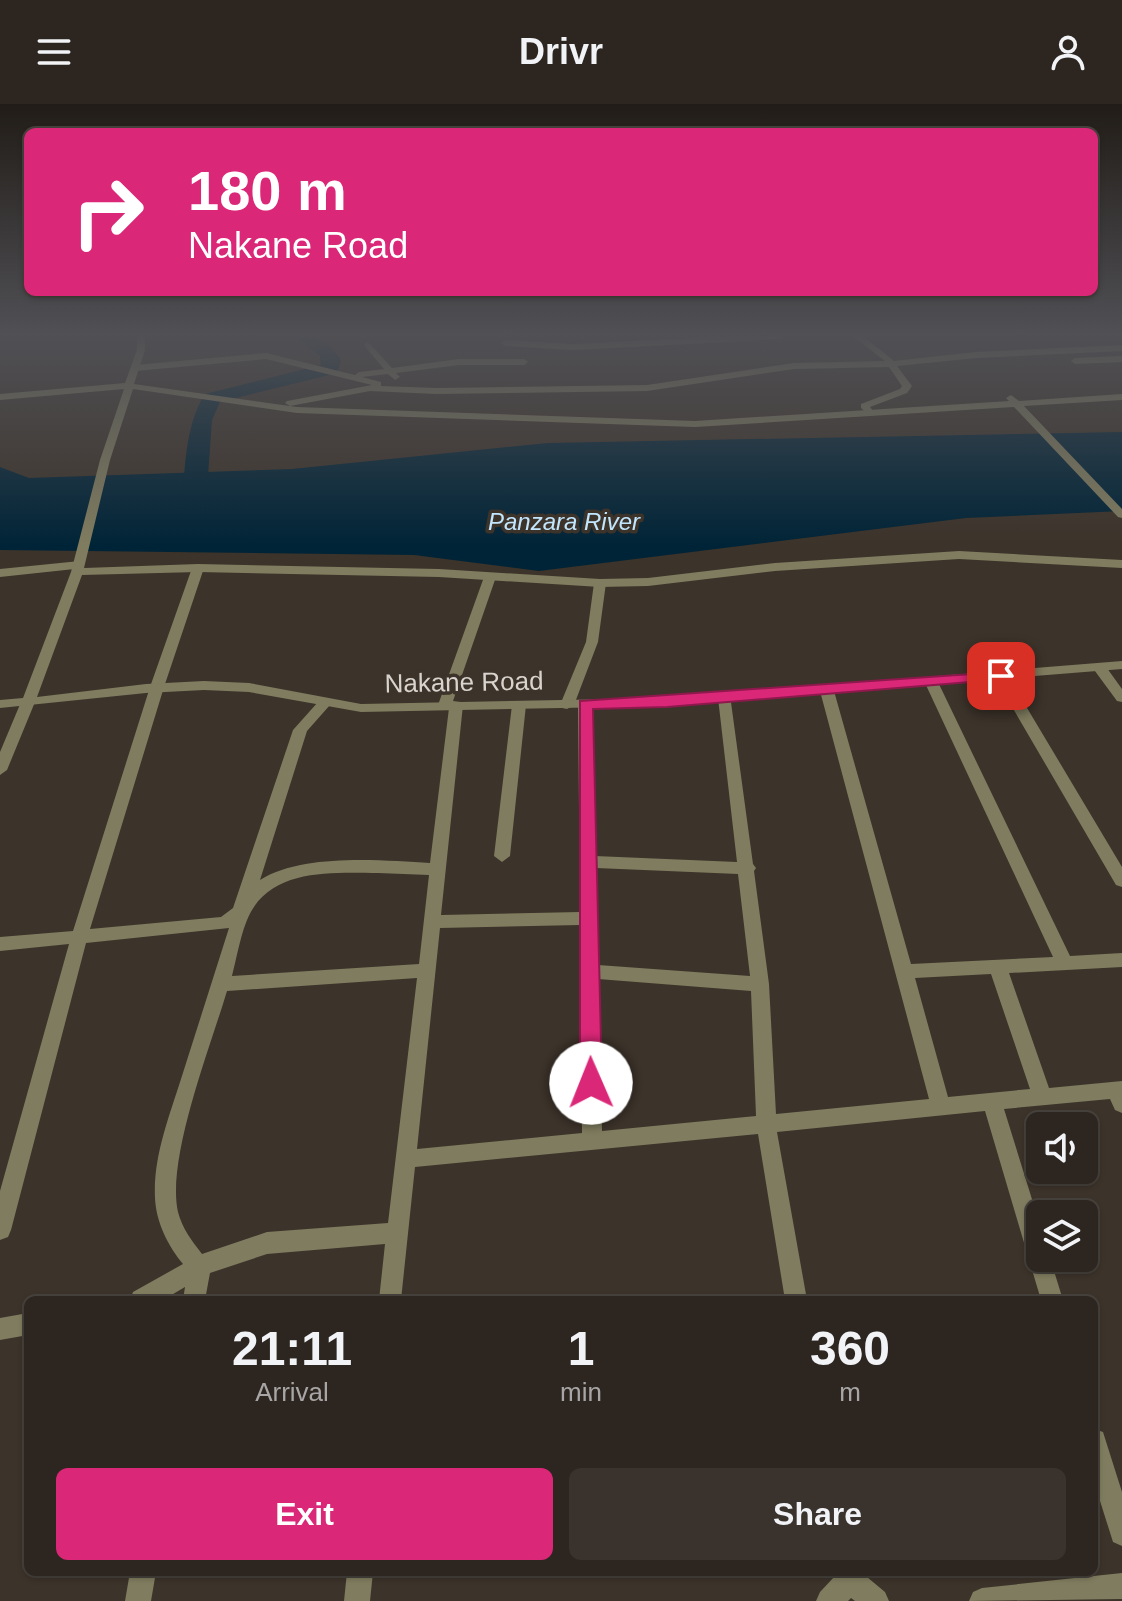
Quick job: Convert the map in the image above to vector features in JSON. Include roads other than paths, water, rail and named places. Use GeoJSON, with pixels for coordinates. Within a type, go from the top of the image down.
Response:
{"type":"FeatureCollection","features":[{"type":"Feature","properties":{"kind":"street"},"geometry":{"type":"LineString","coordinates":[[0,770],[80,565],[105,460],[122,406]]}},
{"type":"Feature","properties":{"kind":"street"},"geometry":{"type":"LineString","coordinates":[[279,406],[297,410],[695,424],[918,406]]}},
{"type":"Feature","properties":{"kind":"street"},"geometry":{"type":"LineString","coordinates":[[374,406],[673,416],[867,409],[873,406]]}},
{"type":"Feature","properties":{"kind":"street"},"geometry":{"type":"LineString","coordinates":[[1019,406],[1122,515]]}},
{"type":"Feature","properties":{"kind":"street"},"geometry":{"type":"LineString","coordinates":[[0,573],[80,565],[439,573],[600,583],[648,582],[790,566],[959,555],[1122,564]]}},
{"type":"Feature","properties":{"kind":"street"},"geometry":{"type":"LineString","coordinates":[[0,1230],[79,938],[157,687],[198,568]]}},
{"type":"Feature","properties":{"kind":"street"},"geometry":{"type":"LineString","coordinates":[[390,1296],[432,922],[451,705],[490,577]]}},
{"type":"Feature","properties":{"kind":"street"},"geometry":{"type":"LineString","coordinates":[[592,1139],[587,862],[576,705],[592,642],[600,583]]}},
{"type":"Feature","properties":{"kind":"street","name":"Nakane Road"},"geometry":{"type":"LineString","coordinates":[[0,704],[157,687],[235,686],[323,705],[361,708],[576,705],[827,691],[1122,665]]}},
{"type":"Feature","properties":{"kind":"street"},"geometry":{"type":"LineString","coordinates":[[1099,667],[1122,698]]}},
{"type":"Feature","properties":{"kind":"street"},"geometry":{"type":"LineString","coordinates":[[1001,676],[1122,881]]}},
{"type":"Feature","properties":{"kind":"street"},"geometry":{"type":"LineString","coordinates":[[932,683],[1065,964]]}},
{"type":"Feature","properties":{"kind":"street"},"geometry":{"type":"LineString","coordinates":[[827,691],[941,1106]]}},
{"type":"Feature","properties":{"kind":"street"},"geometry":{"type":"LineString","coordinates":[[725,698],[760,984],[766,1123],[795,1296]]}},
{"type":"Feature","properties":{"kind":"street"},"geometry":{"type":"LineString","coordinates":[[200,1268],[181,1246],[166,1216],[165,1179],[172,1141],[300,730],[323,705]]}},
{"type":"Feature","properties":{"kind":"street"},"geometry":{"type":"LineString","coordinates":[[502,856],[519,705]]}},
{"type":"Feature","properties":{"kind":"street"},"geometry":{"type":"LineString","coordinates":[[587,862],[748,868]]}},
{"type":"Feature","properties":{"kind":"street"},"geometry":{"type":"LineString","coordinates":[[0,945],[224,923],[241,915],[259,891],[285,875],[349,870],[437,869]]}},
{"type":"Feature","properties":{"kind":"street"},"geometry":{"type":"LineString","coordinates":[[432,922],[588,918]]}},
{"type":"Feature","properties":{"kind":"street"},"geometry":{"type":"LineString","coordinates":[[904,971],[1122,960]]}},
{"type":"Feature","properties":{"kind":"street"},"geometry":{"type":"LineString","coordinates":[[998,967],[1042,1097]]}},
{"type":"Feature","properties":{"kind":"street"},"geometry":{"type":"LineString","coordinates":[[223,984],[427,970]]}},
{"type":"Feature","properties":{"kind":"street"},"geometry":{"type":"LineString","coordinates":[[588,971],[760,984]]}},
{"type":"Feature","properties":{"kind":"street"},"geometry":{"type":"LineString","coordinates":[[406,1159],[941,1106],[1120,1094]]}},
{"type":"Feature","properties":{"kind":"street"},"geometry":{"type":"LineString","coordinates":[[992,1103],[1051,1296]]}},
{"type":"Feature","properties":{"kind":"street"},"geometry":{"type":"LineString","coordinates":[[148,1296],[200,1268],[267,1243],[397,1233]]}},
{"type":"Feature","properties":{"kind":"street"},"geometry":{"type":"LineString","coordinates":[[195,1296],[200,1268]]}},
{"type":"Feature","properties":{"kind":"street"},"geometry":{"type":"LineString","coordinates":[[0,1329],[24,1325]]}},
{"type":"Feature","properties":{"kind":"street"},"geometry":{"type":"LineString","coordinates":[[1098,1454],[1122,1533]]}},
{"type":"Feature","properties":{"kind":"street"},"geometry":{"type":"LineString","coordinates":[[138,1601],[142,1576]]}},
{"type":"Feature","properties":{"kind":"street"},"geometry":{"type":"LineString","coordinates":[[357,1601],[360,1576]]}},
{"type":"Feature","properties":{"kind":"street"},"geometry":{"type":"LineString","coordinates":[[829,1601],[848,1576],[876,1601]]}},
{"type":"Feature","properties":{"kind":"street"},"geometry":{"type":"LineString","coordinates":[[982,1601],[1122,1586]]}},
{"type":"Feature","properties":{"kind":"water","name":"Panzara River"},"geometry":{"type":"Polygon","coordinates":[[[1122,432],[1122,511],[966,518],[539,571],[414,555],[0,550],[0,467],[29,478],[292,469],[548,443],[1122,432]]]}},
{"type":"Feature","properties":{"kind":"waterway"},"geometry":{"type":"LineString","coordinates":[[193,518],[202,420],[208,406]]}}]}
